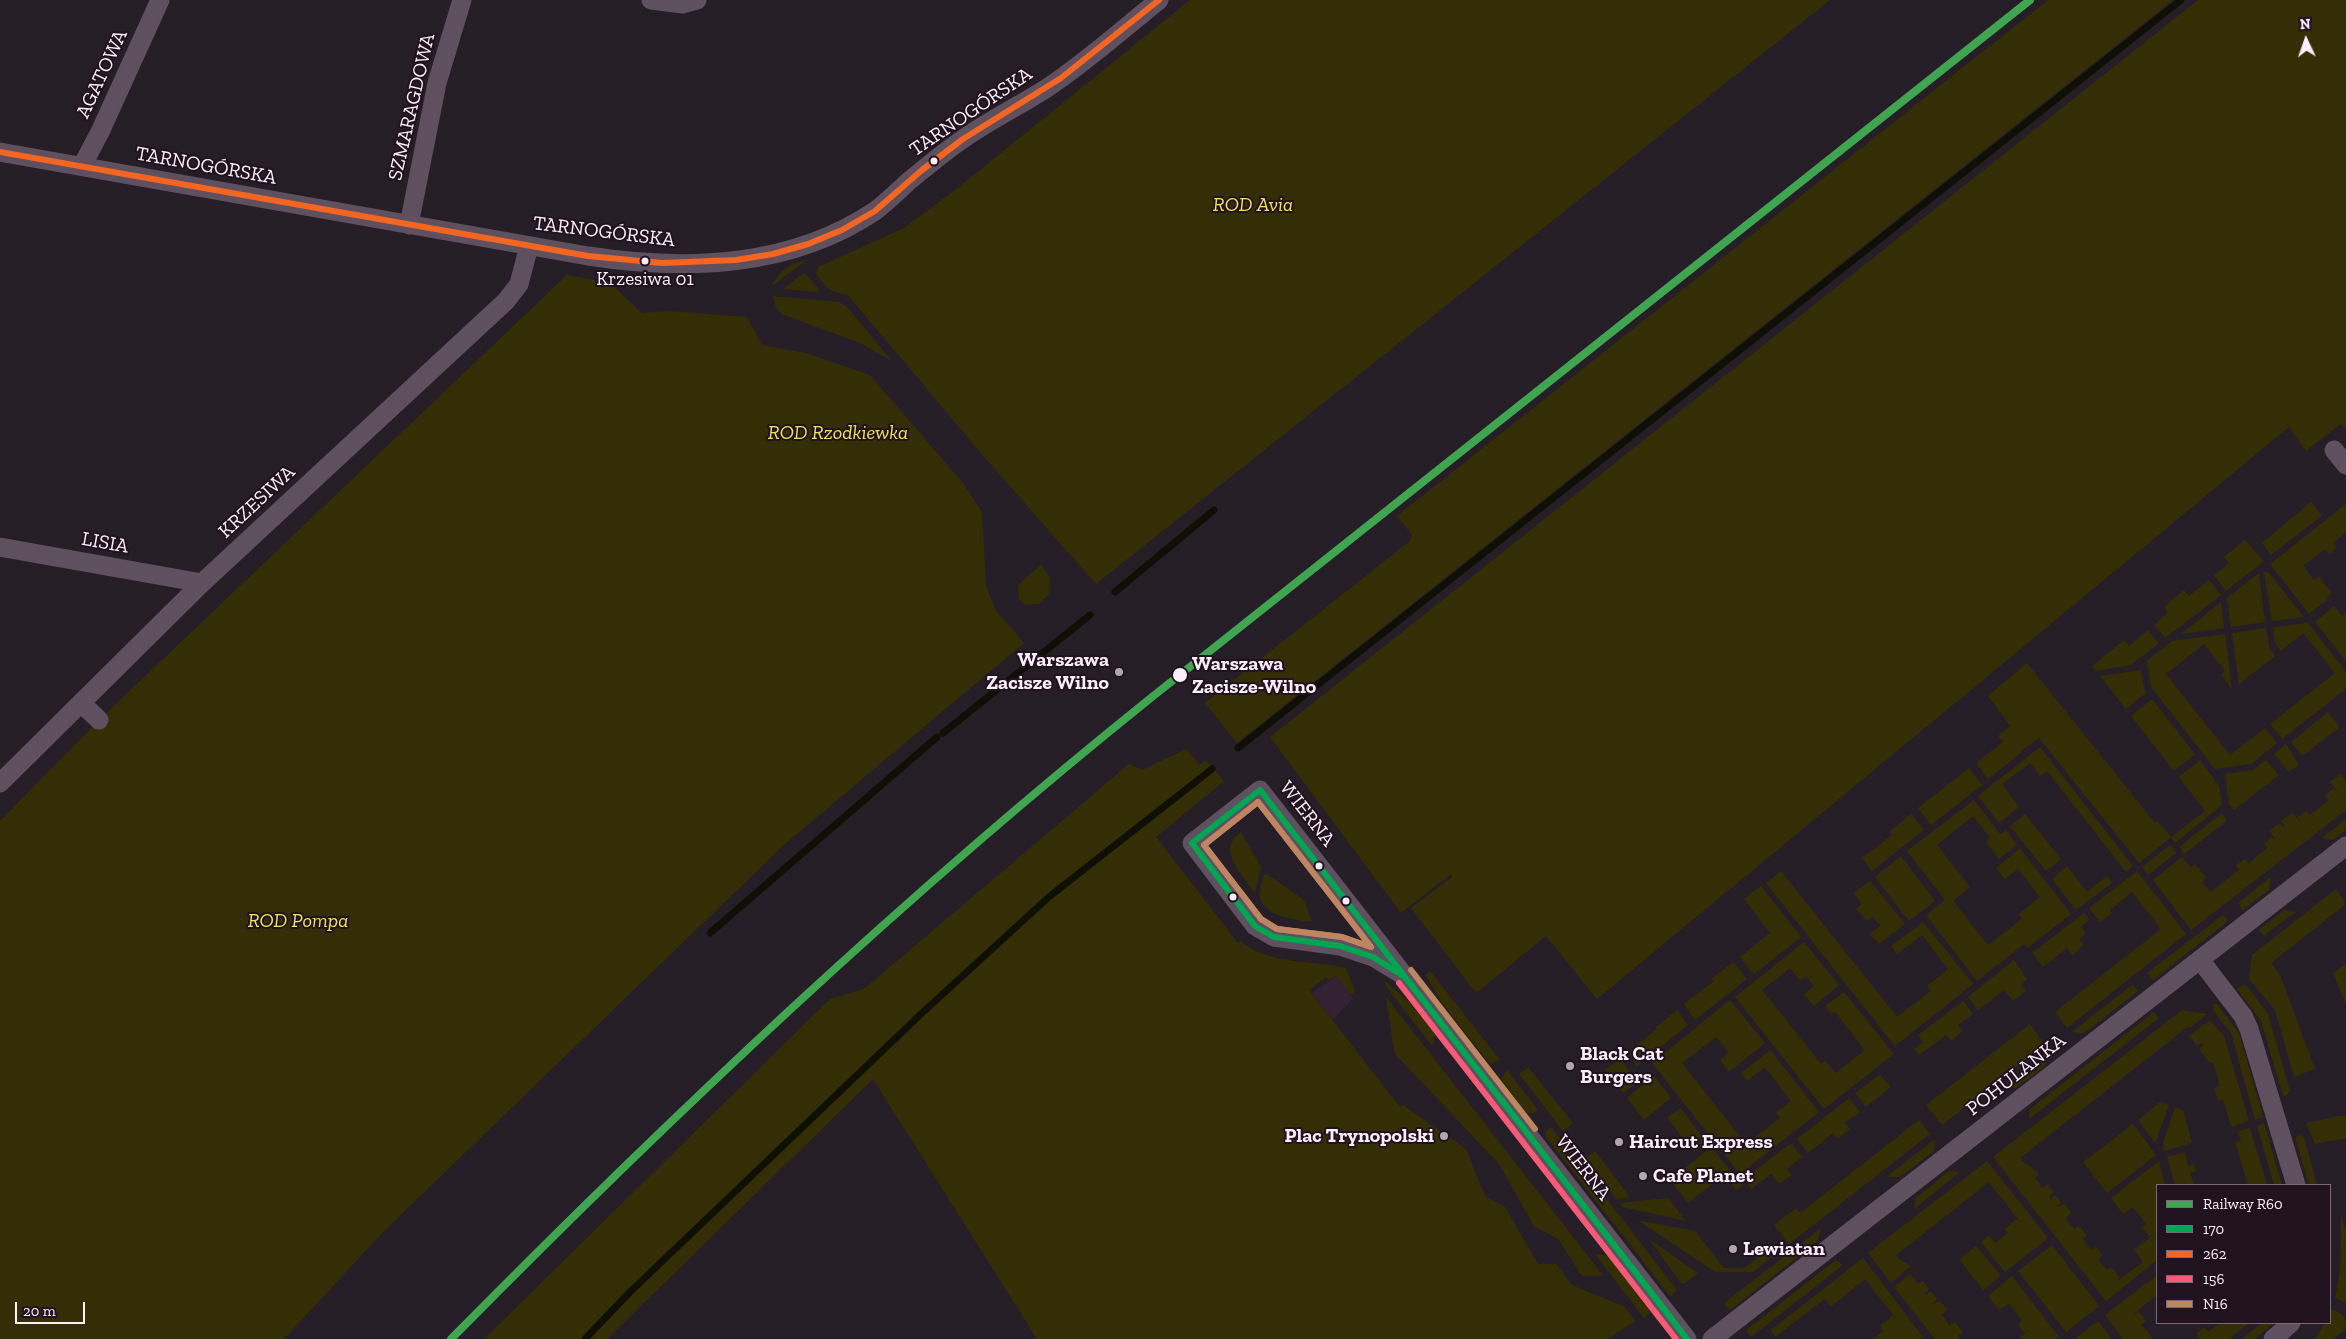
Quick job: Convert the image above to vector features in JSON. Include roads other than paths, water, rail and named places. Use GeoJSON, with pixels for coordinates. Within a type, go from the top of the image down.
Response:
{"type":"FeatureCollection","features":[{"type":"Feature","properties":{"kind":"street","name":"AGATOWA"},"geometry":{"type":"LineString","coordinates":[[82,166],[100,132],[160,0]]}},
{"type":"Feature","properties":{"kind":"street","name":"SZMARAGDOWA"},"geometry":{"type":"LineString","coordinates":[[409,225],[437,83],[462,0]]}},
{"type":"Feature","properties":{"kind":"street"},"geometry":{"type":"LineString","coordinates":[[651,0],[682,4],[697,0]]}},
{"type":"Feature","properties":{"kind":"street","name":"TARNOGÓRSKA"},"geometry":{"type":"LineString","coordinates":[[0,152],[634,263],[700,265],[749,260],[821,240],[857,222],[877,209],[963,139],[1046,88],[1160,0]]}},
{"type":"Feature","properties":{"kind":"street","name":"KRZESIWA"},"geometry":{"type":"LineString","coordinates":[[0,784],[202,583],[506,301],[519,284],[529,246]]}},
{"type":"Feature","properties":{"kind":"street"},"geometry":{"type":"LineString","coordinates":[[2334,450],[2346,465]]}},
{"type":"Feature","properties":{"kind":"street","name":"LISIA"},"geometry":{"type":"LineString","coordinates":[[0,547],[202,583]]}},
{"type":"Feature","properties":{"kind":"street"},"geometry":{"type":"LineString","coordinates":[[81,703],[99,720]]}},
{"type":"Feature","properties":{"kind":"street","name":"WIERNA"},"geometry":{"type":"LineString","coordinates":[[1406,977],[1373,956],[1340,946],[1274,937],[1255,926],[1192,843],[1260,790],[1406,977],[1688,1339]]}},
{"type":"Feature","properties":{"kind":"street","name":"POHULANKA"},"geometry":{"type":"LineString","coordinates":[[1712,1339],[2201,961],[2346,846]]}},
{"type":"Feature","properties":{"kind":"street"},"geometry":{"type":"LineString","coordinates":[[2201,961],[2243,1016],[2249,1029],[2296,1184]]}},
{"type":"Feature","properties":{"kind":"street"},"geometry":{"type":"LineString","coordinates":[[2273,1339],[2291,1324]]}},
{"type":"Feature","properties":{"kind":"waterway"},"geometry":{"type":"LineString","coordinates":[[1238,748],[2181,0]]}},
{"type":"Feature","properties":{"kind":"waterway"},"geometry":{"type":"LineString","coordinates":[[1115,592],[1214,510]]}},
{"type":"Feature","properties":{"kind":"waterway"},"geometry":{"type":"LineString","coordinates":[[943,733],[1090,615]]}},
{"type":"Feature","properties":{"kind":"waterway"},"geometry":{"type":"LineString","coordinates":[[710,933],[937,737]]}},
{"type":"Feature","properties":{"kind":"waterway"},"geometry":{"type":"LineString","coordinates":[[585,1339],[630,1292],[922,1013],[1050,896],[1212,769]]}},
{"type":"Feature","properties":{"kind":"rail line","name":"R60"},"geometry":{"type":"LineString","coordinates":[[451,1339],[705,1089],[969,849],[1152,697],[2030,0]]}},
{"type":"Feature","properties":{"kind":"place","name":"Krzesiwa 01"},"geometry":{"type":"Point","coordinates":[645,261]}},
{"type":"Feature","properties":{"kind":"place","name":"Warszawa Zacisze Wilno"},"geometry":{"type":"Point","coordinates":[1119,672]}},
{"type":"Feature","properties":{"kind":"place","name":"Warszawa Zacisze-Wilno"},"geometry":{"type":"Point","coordinates":[1180,675]}},
{"type":"Feature","properties":{"kind":"place","name":"Black Cat Burgers"},"geometry":{"type":"Point","coordinates":[1570,1066]}},
{"type":"Feature","properties":{"kind":"place","name":"Plac Trynopolski"},"geometry":{"type":"Point","coordinates":[1444,1136]}},
{"type":"Feature","properties":{"kind":"place","name":"Haircut Express"},"geometry":{"type":"Point","coordinates":[1619,1142]}},
{"type":"Feature","properties":{"kind":"place","name":"Cafe Planet"},"geometry":{"type":"Point","coordinates":[1643,1176]}},
{"type":"Feature","properties":{"kind":"place","name":"Lewiatan"},"geometry":{"type":"Point","coordinates":[1733,1249]}},
{"type":"Feature","properties":{"kind":"park label","name":"ROD Avia"},"geometry":{"type":"Point","coordinates":[1253,205]}},
{"type":"Feature","properties":{"kind":"park label","name":"ROD Rzodkiewka"},"geometry":{"type":"Point","coordinates":[838,433]}},
{"type":"Feature","properties":{"kind":"park label","name":"ROD Pompa"},"geometry":{"type":"Point","coordinates":[298,921]}}]}
